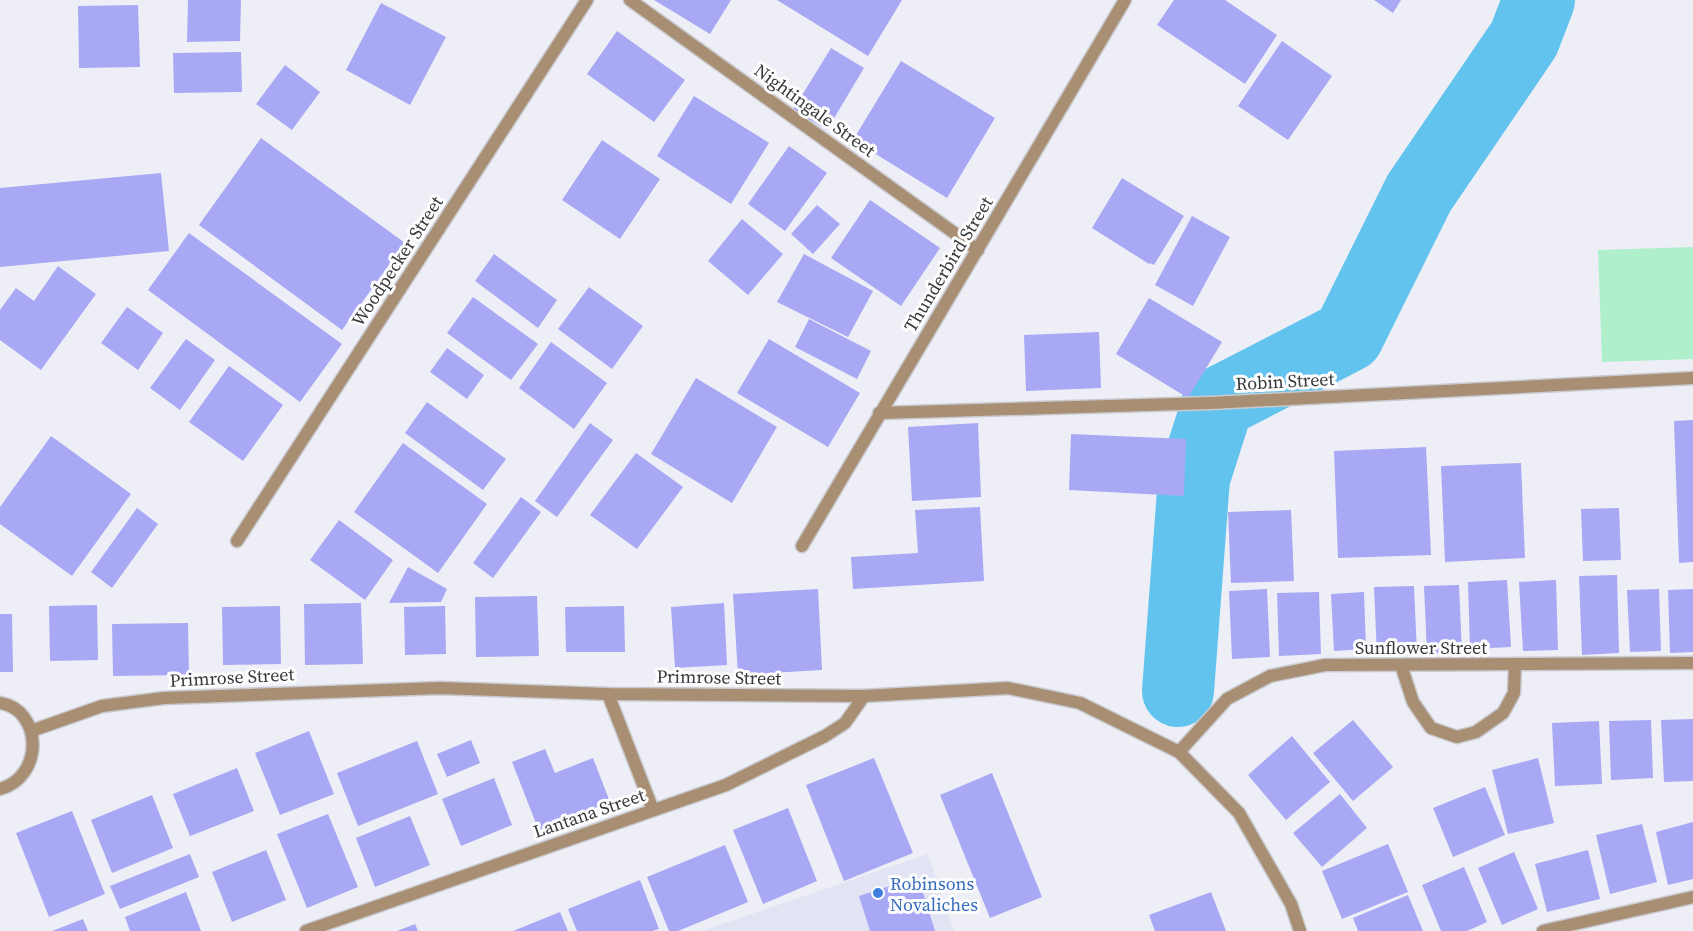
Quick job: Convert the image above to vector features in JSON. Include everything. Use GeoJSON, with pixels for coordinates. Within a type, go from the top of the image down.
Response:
{"type":"FeatureCollection","features":[{"type":"Feature","properties":{"kind":"street","name":"Woodpecker Street"},"geometry":{"type":"LineString","coordinates":[[237,542],[587,0]]}},
{"type":"Feature","properties":{"kind":"street","name":"Nightingale Street"},"geometry":{"type":"LineString","coordinates":[[630,0],[978,250]]}},
{"type":"Feature","properties":{"kind":"street","name":"Thunderbird Street"},"geometry":{"type":"LineString","coordinates":[[801,546],[1125,0]]}},
{"type":"Feature","properties":{"kind":"street","name":"Robin Street"},"geometry":{"type":"LineString","coordinates":[[879,413],[1211,403],[1693,378]]}},
{"type":"Feature","properties":{"kind":"street","name":"Sunflower Street"},"geometry":{"type":"LineString","coordinates":[[1179,752],[1227,699],[1270,676],[1325,665],[1693,663]]}},
{"type":"Feature","properties":{"kind":"street"},"geometry":{"type":"LineString","coordinates":[[1401,665],[1413,702],[1431,728],[1457,737],[1476,732],[1503,713],[1514,693],[1515,664]]}},
{"type":"Feature","properties":{"kind":"street","name":"Primrose Street"},"geometry":{"type":"LineString","coordinates":[[31,731],[102,706],[164,698],[440,688],[608,694],[864,696],[1008,688],[1080,703],[1179,752],[1239,813],[1291,904],[1300,931]]}},
{"type":"Feature","properties":{"kind":"street"},"geometry":{"type":"LineString","coordinates":[[608,694],[653,810]]}},
{"type":"Feature","properties":{"kind":"street","name":"Lantana Street"},"geometry":{"type":"LineString","coordinates":[[306,931],[726,785],[825,736],[845,723],[864,696]]}},
{"type":"Feature","properties":{"kind":"street"},"geometry":{"type":"LineString","coordinates":[[0,703],[21,714],[31,731],[34,749],[29,765],[19,780],[0,789]]}},
{"type":"Feature","properties":{"kind":"street"},"geometry":{"type":"LineString","coordinates":[[1543,931],[1693,897]]}},
{"type":"Feature","properties":{"kind":"shaded area","name":"Robinsons Novaliches"},"geometry":{"type":"Polygon","coordinates":[[[928,854],[954,931],[701,931],[928,854]]]}},
{"type":"Feature","properties":{"kind":"green space"},"geometry":{"type":"Polygon","coordinates":[[[1693,247],[1693,359],[1602,362],[1598,250],[1693,247]]]}},
{"type":"Feature","properties":{"kind":"building"},"geometry":{"type":"Polygon","coordinates":[[[188,0],[241,0],[240,41],[187,42],[188,0]]]}},
{"type":"Feature","properties":{"kind":"building"},"geometry":{"type":"Polygon","coordinates":[[[654,0],[731,0],[710,34],[654,0]]]}},
{"type":"Feature","properties":{"kind":"building"},"geometry":{"type":"Polygon","coordinates":[[[777,0],[902,0],[868,56],[777,0]]]}},
{"type":"Feature","properties":{"kind":"building"},"geometry":{"type":"Polygon","coordinates":[[[1174,0],[1225,0],[1277,35],[1245,84],[1157,25],[1174,0]]]}},
{"type":"Feature","properties":{"kind":"building"},"geometry":{"type":"Polygon","coordinates":[[[1374,0],[1401,0],[1393,13],[1374,0]]]}},
{"type":"Feature","properties":{"kind":"building"},"geometry":{"type":"Polygon","coordinates":[[[381,3],[446,37],[410,105],[346,70],[381,3]]]}},
{"type":"Feature","properties":{"kind":"building"},"geometry":{"type":"Polygon","coordinates":[[[138,5],[140,67],[79,68],[78,6],[138,5]]]}},
{"type":"Feature","properties":{"kind":"building"},"geometry":{"type":"Polygon","coordinates":[[[617,31],[685,80],[654,122],[587,74],[617,31]]]}},
{"type":"Feature","properties":{"kind":"building"},"geometry":{"type":"Polygon","coordinates":[[[1282,41],[1332,76],[1288,140],[1238,106],[1282,41]]]}},
{"type":"Feature","properties":{"kind":"building"},"geometry":{"type":"Polygon","coordinates":[[[831,48],[864,68],[827,130],[793,110],[831,48]]]}},
{"type":"Feature","properties":{"kind":"building"},"geometry":{"type":"Polygon","coordinates":[[[241,52],[242,92],[174,93],[173,53],[241,52]]]}},
{"type":"Feature","properties":{"kind":"building"},"geometry":{"type":"Polygon","coordinates":[[[901,61],[995,118],[947,198],[853,140],[901,61]]]}},
{"type":"Feature","properties":{"kind":"building"},"geometry":{"type":"Polygon","coordinates":[[[285,65],[320,92],[292,130],[256,104],[285,65]]]}},
{"type":"Feature","properties":{"kind":"building"},"geometry":{"type":"Polygon","coordinates":[[[694,96],[769,143],[731,204],[657,156],[694,96]]]}},
{"type":"Feature","properties":{"kind":"building"},"geometry":{"type":"Polygon","coordinates":[[[261,138],[405,243],[342,330],[199,225],[261,138]]]}},
{"type":"Feature","properties":{"kind":"building"},"geometry":{"type":"Polygon","coordinates":[[[602,140],[660,179],[620,239],[562,200],[602,140]]]}},
{"type":"Feature","properties":{"kind":"building"},"geometry":{"type":"Polygon","coordinates":[[[789,146],[827,173],[785,231],[748,204],[789,146]]]}},
{"type":"Feature","properties":{"kind":"building"},"geometry":{"type":"Polygon","coordinates":[[[161,173],[169,251],[0,267],[0,188],[161,173]]]}},
{"type":"Feature","properties":{"kind":"building"},"geometry":{"type":"Polygon","coordinates":[[[1122,178],[1184,216],[1154,265],[1092,228],[1122,178]]]}},
{"type":"Feature","properties":{"kind":"building"},"geometry":{"type":"Polygon","coordinates":[[[870,200],[940,248],[901,306],[831,258],[870,200]]]}},
{"type":"Feature","properties":{"kind":"building"},"geometry":{"type":"Polygon","coordinates":[[[817,205],[840,224],[813,254],[791,234],[817,205]]]}},
{"type":"Feature","properties":{"kind":"building"},"geometry":{"type":"Polygon","coordinates":[[[1192,216],[1230,237],[1193,306],[1155,285],[1192,216]]]}},
{"type":"Feature","properties":{"kind":"building"},"geometry":{"type":"Polygon","coordinates":[[[742,219],[783,254],[748,295],[708,261],[742,219]]]}},
{"type":"Feature","properties":{"kind":"building"},"geometry":{"type":"Polygon","coordinates":[[[189,233],[342,344],[300,402],[148,290],[189,233]]]}},
{"type":"Feature","properties":{"kind":"building"},"geometry":{"type":"Polygon","coordinates":[[[494,254],[557,300],[538,328],[475,281],[494,254]]]}},
{"type":"Feature","properties":{"kind":"building"},"geometry":{"type":"Polygon","coordinates":[[[804,254],[873,291],[848,337],[777,302],[804,254]]]}},
{"type":"Feature","properties":{"kind":"building"},"geometry":{"type":"Polygon","coordinates":[[[58,266],[96,294],[41,370],[0,340],[0,310],[16,288],[34,301],[58,266]]]}},
{"type":"Feature","properties":{"kind":"building"},"geometry":{"type":"Polygon","coordinates":[[[589,287],[643,326],[612,369],[558,329],[589,287]]]}},
{"type":"Feature","properties":{"kind":"building"},"geometry":{"type":"Polygon","coordinates":[[[473,297],[538,344],[511,380],[447,333],[473,297]]]}},
{"type":"Feature","properties":{"kind":"building"},"geometry":{"type":"Polygon","coordinates":[[[1149,298],[1222,342],[1188,398],[1116,354],[1149,298]]]}},
{"type":"Feature","properties":{"kind":"building"},"geometry":{"type":"Polygon","coordinates":[[[127,307],[163,333],[138,370],[101,343],[127,307]]]}},
{"type":"Feature","properties":{"kind":"building"},"geometry":{"type":"Polygon","coordinates":[[[809,319],[871,351],[857,379],[795,347],[809,319]]]}},
{"type":"Feature","properties":{"kind":"building"},"geometry":{"type":"Polygon","coordinates":[[[1099,332],[1101,388],[1026,391],[1024,335],[1099,332]]]}},
{"type":"Feature","properties":{"kind":"building"},"geometry":{"type":"Polygon","coordinates":[[[186,339],[215,360],[180,410],[150,388],[186,339]]]}},
{"type":"Feature","properties":{"kind":"building"},"geometry":{"type":"Polygon","coordinates":[[[769,339],[860,393],[828,447],[737,393],[769,339]]]}},
{"type":"Feature","properties":{"kind":"building"},"geometry":{"type":"Polygon","coordinates":[[[551,342],[607,383],[574,429],[519,388],[551,342]]]}},
{"type":"Feature","properties":{"kind":"building"},"geometry":{"type":"Polygon","coordinates":[[[447,348],[484,375],[467,399],[430,372],[447,348]]]}},
{"type":"Feature","properties":{"kind":"building"},"geometry":{"type":"Polygon","coordinates":[[[229,366],[283,405],[243,461],[189,422],[229,366]]]}},
{"type":"Feature","properties":{"kind":"building"},"geometry":{"type":"Polygon","coordinates":[[[696,378],[777,427],[732,503],[651,454],[696,378]]]}},
{"type":"Feature","properties":{"kind":"building"},"geometry":{"type":"Polygon","coordinates":[[[427,402],[506,459],[483,490],[405,433],[427,402]]]}},
{"type":"Feature","properties":{"kind":"building"},"geometry":{"type":"Polygon","coordinates":[[[1693,420],[1693,562],[1679,563],[1674,421],[1693,420]]]}},
{"type":"Feature","properties":{"kind":"building"},"geometry":{"type":"Polygon","coordinates":[[[590,423],[613,440],[557,517],[535,501],[590,423]]]}},
{"type":"Feature","properties":{"kind":"building"},"geometry":{"type":"Polygon","coordinates":[[[978,423],[981,497],[912,501],[908,427],[978,423]]]}},
{"type":"Feature","properties":{"kind":"building"},"geometry":{"type":"Polygon","coordinates":[[[1071,434],[1186,439],[1184,496],[1069,490],[1071,434]]]}},
{"type":"Feature","properties":{"kind":"building"},"geometry":{"type":"Polygon","coordinates":[[[51,436],[131,494],[72,576],[0,524],[0,507],[51,436]]]}},
{"type":"Feature","properties":{"kind":"building"},"geometry":{"type":"Polygon","coordinates":[[[403,443],[487,504],[438,573],[354,512],[403,443]]]}},
{"type":"Feature","properties":{"kind":"building"},"geometry":{"type":"Polygon","coordinates":[[[1426,447],[1431,555],[1338,558],[1334,451],[1426,447]]]}},
{"type":"Feature","properties":{"kind":"building"},"geometry":{"type":"Polygon","coordinates":[[[636,453],[683,487],[637,549],[590,515],[636,453]]]}},
{"type":"Feature","properties":{"kind":"building"},"geometry":{"type":"Polygon","coordinates":[[[1521,463],[1525,558],[1445,562],[1441,466],[1521,463]]]}},
{"type":"Feature","properties":{"kind":"building"},"geometry":{"type":"Polygon","coordinates":[[[521,497],[541,512],[493,578],[473,563],[521,497]]]}},
{"type":"Feature","properties":{"kind":"building"},"geometry":{"type":"Polygon","coordinates":[[[980,507],[984,581],[853,589],[851,557],[918,553],[915,510],[980,507]]]}},
{"type":"Feature","properties":{"kind":"building"},"geometry":{"type":"Polygon","coordinates":[[[137,508],[158,524],[112,588],[91,572],[137,508]]]}},
{"type":"Feature","properties":{"kind":"building"},"geometry":{"type":"Polygon","coordinates":[[[1619,508],[1621,560],[1583,561],[1581,509],[1619,508]]]}},
{"type":"Feature","properties":{"kind":"building"},"geometry":{"type":"Polygon","coordinates":[[[1291,510],[1294,581],[1231,583],[1228,512],[1291,510]]]}},
{"type":"Feature","properties":{"kind":"building"},"geometry":{"type":"Polygon","coordinates":[[[339,520],[393,560],[365,600],[310,560],[339,520]]]}},
{"type":"Feature","properties":{"kind":"building"},"geometry":{"type":"Polygon","coordinates":[[[408,567],[447,589],[441,602],[389,603],[408,567]]]}},
{"type":"Feature","properties":{"kind":"building"},"geometry":{"type":"Polygon","coordinates":[[[1617,575],[1619,653],[1582,655],[1579,576],[1617,575]]]}},
{"type":"Feature","properties":{"kind":"building"},"geometry":{"type":"Polygon","coordinates":[[[1507,580],[1511,647],[1470,649],[1468,582],[1507,580]]]}},
{"type":"Feature","properties":{"kind":"building"},"geometry":{"type":"Polygon","coordinates":[[[1556,580],[1558,650],[1523,651],[1519,582],[1556,580]]]}},
{"type":"Feature","properties":{"kind":"building"},"geometry":{"type":"Polygon","coordinates":[[[1459,585],[1462,653],[1427,654],[1424,586],[1459,585]]]}},
{"type":"Feature","properties":{"kind":"building"},"geometry":{"type":"Polygon","coordinates":[[[1414,586],[1417,654],[1377,656],[1374,587],[1414,586]]]}},
{"type":"Feature","properties":{"kind":"building"},"geometry":{"type":"Polygon","coordinates":[[[818,589],[822,670],[738,675],[733,594],[818,589]]]}},
{"type":"Feature","properties":{"kind":"building"},"geometry":{"type":"Polygon","coordinates":[[[1267,589],[1270,657],[1232,659],[1229,591],[1267,589]]]}},
{"type":"Feature","properties":{"kind":"building"},"geometry":{"type":"Polygon","coordinates":[[[1659,589],[1661,651],[1630,652],[1627,590],[1659,589]]]}},
{"type":"Feature","properties":{"kind":"building"},"geometry":{"type":"Polygon","coordinates":[[[1693,589],[1693,652],[1670,653],[1668,590],[1693,589]]]}},
{"type":"Feature","properties":{"kind":"building"},"geometry":{"type":"Polygon","coordinates":[[[1319,592],[1321,654],[1279,656],[1277,593],[1319,592]]]}},
{"type":"Feature","properties":{"kind":"building"},"geometry":{"type":"Polygon","coordinates":[[[1364,592],[1366,649],[1334,651],[1331,594],[1364,592]]]}},
{"type":"Feature","properties":{"kind":"building"},"geometry":{"type":"Polygon","coordinates":[[[537,596],[539,656],[476,657],[475,597],[537,596]]]}},
{"type":"Feature","properties":{"kind":"building"},"geometry":{"type":"Polygon","coordinates":[[[361,603],[363,664],[305,665],[304,604],[361,603]]]}},
{"type":"Feature","properties":{"kind":"building"},"geometry":{"type":"Polygon","coordinates":[[[724,603],[727,665],[675,668],[671,607],[724,603]]]}},
{"type":"Feature","properties":{"kind":"building"},"geometry":{"type":"Polygon","coordinates":[[[97,605],[98,660],[50,661],[49,606],[97,605]]]}},
{"type":"Feature","properties":{"kind":"building"},"geometry":{"type":"Polygon","coordinates":[[[280,606],[281,664],[223,665],[222,607],[280,606]]]}},
{"type":"Feature","properties":{"kind":"building"},"geometry":{"type":"Polygon","coordinates":[[[445,606],[446,654],[405,655],[404,607],[445,606]]]}},
{"type":"Feature","properties":{"kind":"building"},"geometry":{"type":"Polygon","coordinates":[[[624,606],[625,652],[566,652],[565,607],[624,606]]]}},
{"type":"Feature","properties":{"kind":"building"},"geometry":{"type":"Polygon","coordinates":[[[0,614],[12,614],[13,672],[0,672],[0,614]]]}},
{"type":"Feature","properties":{"kind":"building"},"geometry":{"type":"Polygon","coordinates":[[[188,623],[189,675],[113,676],[112,624],[188,623]]]}},
{"type":"Feature","properties":{"kind":"building"},"geometry":{"type":"Polygon","coordinates":[[[1693,719],[1693,781],[1664,782],[1661,720],[1693,719]]]}},
{"type":"Feature","properties":{"kind":"building"},"geometry":{"type":"Polygon","coordinates":[[[1353,720],[1393,767],[1353,801],[1313,753],[1353,720]]]}},
{"type":"Feature","properties":{"kind":"building"},"geometry":{"type":"Polygon","coordinates":[[[1651,720],[1653,778],[1611,780],[1609,721],[1651,720]]]}},
{"type":"Feature","properties":{"kind":"building"},"geometry":{"type":"Polygon","coordinates":[[[1599,721],[1602,784],[1555,786],[1552,723],[1599,721]]]}},
{"type":"Feature","properties":{"kind":"building"},"geometry":{"type":"Polygon","coordinates":[[[309,731],[334,794],[280,815],[255,753],[309,731]]]}},
{"type":"Feature","properties":{"kind":"building"},"geometry":{"type":"Polygon","coordinates":[[[1292,736],[1330,782],[1286,820],[1248,775],[1292,736]]]}},
{"type":"Feature","properties":{"kind":"building"},"geometry":{"type":"Polygon","coordinates":[[[471,740],[480,763],[447,777],[437,754],[471,740]]]}},
{"type":"Feature","properties":{"kind":"building"},"geometry":{"type":"Polygon","coordinates":[[[417,741],[438,794],[358,826],[337,773],[417,741]]]}},
{"type":"Feature","properties":{"kind":"building"},"geometry":{"type":"Polygon","coordinates":[[[545,749],[555,773],[593,758],[610,802],[539,831],[512,762],[545,749]]]}},
{"type":"Feature","properties":{"kind":"building"},"geometry":{"type":"Polygon","coordinates":[[[874,758],[913,853],[844,881],[806,785],[874,758]]]}},
{"type":"Feature","properties":{"kind":"building"},"geometry":{"type":"Polygon","coordinates":[[[1538,758],[1554,823],[1508,834],[1492,770],[1538,758]]]}},
{"type":"Feature","properties":{"kind":"building"},"geometry":{"type":"Polygon","coordinates":[[[237,768],[254,811],[190,836],[173,794],[237,768]]]}},
{"type":"Feature","properties":{"kind":"building"},"geometry":{"type":"Polygon","coordinates":[[[992,773],[1042,897],[990,918],[940,795],[992,773]]]}},
{"type":"Feature","properties":{"kind":"building"},"geometry":{"type":"Polygon","coordinates":[[[494,778],[512,825],[461,846],[442,799],[494,778]]]}},
{"type":"Feature","properties":{"kind":"building"},"geometry":{"type":"Polygon","coordinates":[[[1485,787],[1505,835],[1453,857],[1433,808],[1485,787]]]}},
{"type":"Feature","properties":{"kind":"building"},"geometry":{"type":"Polygon","coordinates":[[[1340,794],[1367,828],[1322,867],[1293,833],[1340,794]]]}},
{"type":"Feature","properties":{"kind":"building"},"geometry":{"type":"Polygon","coordinates":[[[152,795],[173,848],[112,873],[91,820],[152,795]]]}},
{"type":"Feature","properties":{"kind":"building"},"geometry":{"type":"Polygon","coordinates":[[[788,808],[817,881],[763,904],[733,830],[788,808]]]}},
{"type":"Feature","properties":{"kind":"building"},"geometry":{"type":"Polygon","coordinates":[[[72,811],[105,894],[49,917],[16,833],[72,811]]]}},
{"type":"Feature","properties":{"kind":"building"},"geometry":{"type":"Polygon","coordinates":[[[328,814],[358,887],[307,908],[277,834],[328,814]]]}},
{"type":"Feature","properties":{"kind":"building"},"geometry":{"type":"Polygon","coordinates":[[[410,816],[430,865],[375,887],[356,838],[410,816]]]}},
{"type":"Feature","properties":{"kind":"building"},"geometry":{"type":"Polygon","coordinates":[[[1693,822],[1693,879],[1668,885],[1656,832],[1693,822]]]}},
{"type":"Feature","properties":{"kind":"building"},"geometry":{"type":"Polygon","coordinates":[[[1642,824],[1657,882],[1610,894],[1596,835],[1642,824]]]}},
{"type":"Feature","properties":{"kind":"building"},"geometry":{"type":"Polygon","coordinates":[[[1388,844],[1408,892],[1342,919],[1322,871],[1388,844]]]}},
{"type":"Feature","properties":{"kind":"building"},"geometry":{"type":"Polygon","coordinates":[[[725,845],[748,902],[678,931],[669,931],[647,877],[725,845]]]}},
{"type":"Feature","properties":{"kind":"building"},"geometry":{"type":"Polygon","coordinates":[[[266,850],[286,900],[232,922],[212,872],[266,850]]]}},
{"type":"Feature","properties":{"kind":"building"},"geometry":{"type":"Polygon","coordinates":[[[1588,850],[1600,899],[1547,912],[1535,864],[1588,850]]]}},
{"type":"Feature","properties":{"kind":"building"},"geometry":{"type":"Polygon","coordinates":[[[1514,852],[1538,909],[1502,925],[1478,868],[1514,852]]]}},
{"type":"Feature","properties":{"kind":"building"},"geometry":{"type":"Polygon","coordinates":[[[190,854],[199,877],[120,909],[110,886],[190,854]]]}},
{"type":"Feature","properties":{"kind":"building"},"geometry":{"type":"Polygon","coordinates":[[[1464,867],[1487,922],[1467,931],[1441,931],[1422,885],[1464,867]]]}},
{"type":"Feature","properties":{"kind":"building"},"geometry":{"type":"Polygon","coordinates":[[[918,877],[935,931],[870,931],[859,896],[918,877]]]}},
{"type":"Feature","properties":{"kind":"building"},"geometry":{"type":"Polygon","coordinates":[[[640,880],[659,929],[652,931],[577,931],[568,909],[640,880]]]}},
{"type":"Feature","properties":{"kind":"building"},"geometry":{"type":"Polygon","coordinates":[[[186,892],[201,931],[130,931],[125,917],[186,892]]]}},
{"type":"Feature","properties":{"kind":"building"},"geometry":{"type":"Polygon","coordinates":[[[1211,892],[1226,931],[1155,931],[1149,915],[1211,892]]]}},
{"type":"Feature","properties":{"kind":"building"},"geometry":{"type":"Polygon","coordinates":[[[1408,895],[1423,931],[1358,931],[1353,918],[1408,895]]]}},
{"type":"Feature","properties":{"kind":"building"},"geometry":{"type":"Polygon","coordinates":[[[560,912],[568,931],[513,931],[560,912]]]}},
{"type":"Feature","properties":{"kind":"building"},"geometry":{"type":"Polygon","coordinates":[[[83,919],[88,931],[52,931],[83,919]]]}},
{"type":"Feature","properties":{"kind":"building"},"geometry":{"type":"Polygon","coordinates":[[[415,924],[418,931],[397,931],[415,924]]]}},
{"type":"Feature","properties":{"kind":"waterway"},"geometry":{"type":"LineString","coordinates":[[1178,691],[1194,478],[1218,403],[1348,336],[1419,193],[1524,39],[1539,0]]}},
{"type":"Feature","properties":{"kind":"place","name":"Robinsons Novaliches"},"geometry":{"type":"Point","coordinates":[878,893]}}]}
